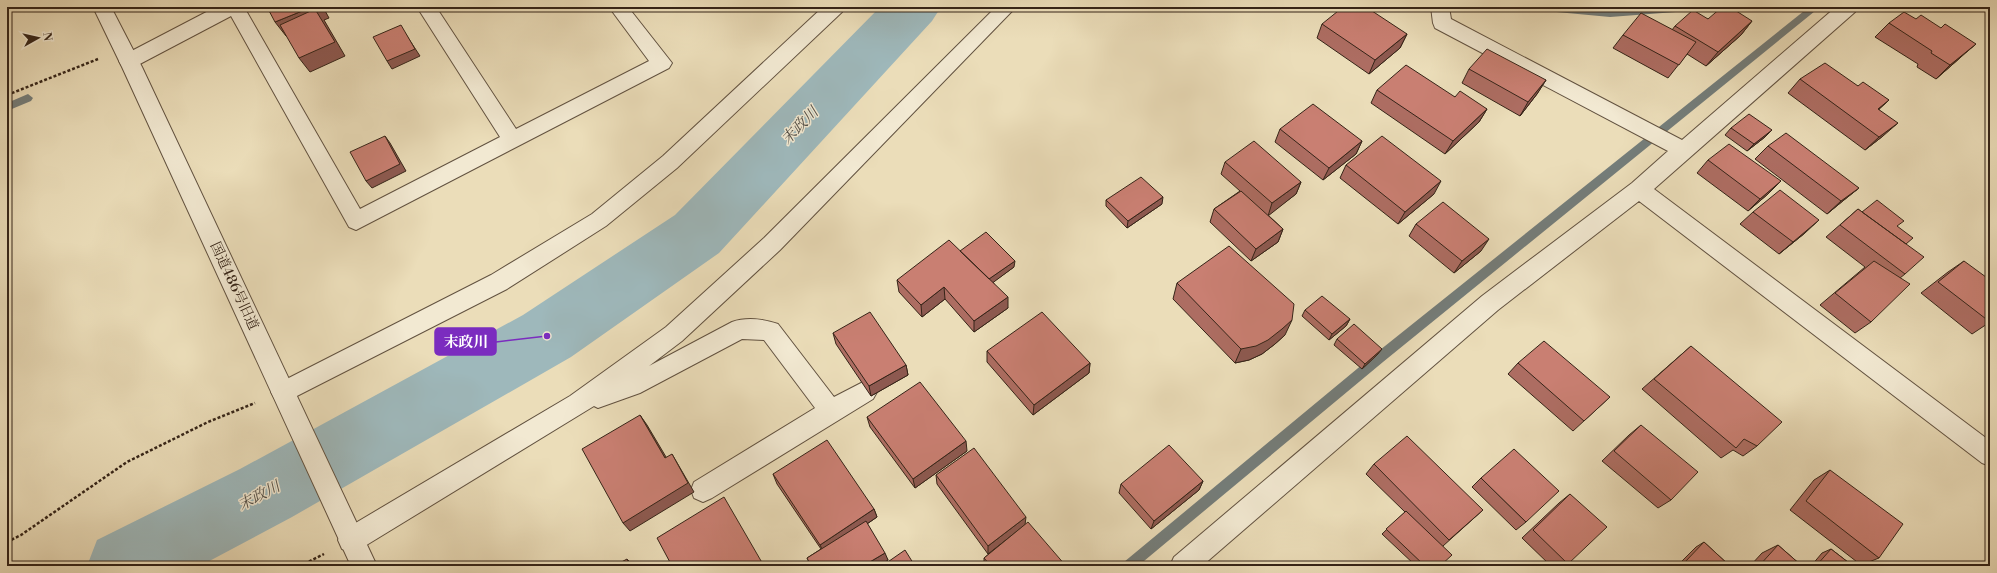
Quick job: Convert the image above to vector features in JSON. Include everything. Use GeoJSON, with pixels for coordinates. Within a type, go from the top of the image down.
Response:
{"type":"FeatureCollection","features":[{"type":"Feature","properties":{"kind":"street","name":"国道486号旧道"},"geometry":{"type":"LineString","coordinates":[[102,7],[126,55],[364,566]]}},
{"type":"Feature","properties":{"kind":"street"},"geometry":{"type":"LineString","coordinates":[[126,55],[234,7],[356,221],[512,139],[662,63],[618,7]]}},
{"type":"Feature","properties":{"kind":"street"},"geometry":{"type":"LineString","coordinates":[[426,7],[512,139]]}},
{"type":"Feature","properties":{"kind":"street"},"geometry":{"type":"LineString","coordinates":[[283,392],[499,282],[599,220],[670,162],[835,7]]}},
{"type":"Feature","properties":{"kind":"street"},"geometry":{"type":"LineString","coordinates":[[351,540],[578,404],[674,334],[772,244],[1007,7]]}},
{"type":"Feature","properties":{"kind":"street"},"geometry":{"type":"LineString","coordinates":[[1440,7],[1442,23],[1684,150]]}},
{"type":"Feature","properties":{"kind":"street"},"geometry":{"type":"LineString","coordinates":[[1182,566],[1490,303],[1639,189],[1848,7]]}},
{"type":"Feature","properties":{"kind":"street"},"geometry":{"type":"LineString","coordinates":[[1639,189],[1990,455]]}},
{"type":"Feature","properties":{"kind":"street"},"geometry":{"type":"LineString","coordinates":[[578,404],[632,386],[740,329],[770,331],[831,410]]}},
{"type":"Feature","properties":{"kind":"street"},"geometry":{"type":"LineString","coordinates":[[703,490],[831,410],[865,392]]}},
{"type":"Feature","properties":{"kind":"path"},"geometry":{"type":"LineString","coordinates":[[7,95],[126,55]]}},
{"type":"Feature","properties":{"kind":"path"},"geometry":{"type":"LineString","coordinates":[[7,542],[21,535],[127,462],[208,422],[283,392]]}},
{"type":"Feature","properties":{"kind":"building"},"geometry":{"type":"Polygon","coordinates":[[[267,7],[312,7],[275,22],[267,7]]]}},
{"type":"Feature","properties":{"kind":"building"},"geometry":{"type":"Polygon","coordinates":[[[1343,7],[1366,7],[1407,34],[1375,60],[1322,24],[1343,7]]]}},
{"type":"Feature","properties":{"kind":"building"},"geometry":{"type":"Polygon","coordinates":[[[1722,7],[1730,7],[1752,21],[1718,52],[1675,26],[1693,10],[1708,19],[1722,7]]]}},
{"type":"Feature","properties":{"kind":"building"},"geometry":{"type":"Polygon","coordinates":[[[315,9],[335,42],[299,58],[280,25],[315,9]]]}},
{"type":"Feature","properties":{"kind":"building"},"geometry":{"type":"Polygon","coordinates":[[[1904,12],[1916,19],[1921,15],[1941,28],[1945,24],[1976,44],[1950,65],[1931,53],[1932,51],[1889,23],[1904,12]]]}},
{"type":"Feature","properties":{"kind":"building"},"geometry":{"type":"Polygon","coordinates":[[[1641,13],[1696,42],[1679,65],[1623,35],[1641,13]]]}},
{"type":"Feature","properties":{"kind":"building"},"geometry":{"type":"Polygon","coordinates":[[[401,25],[415,49],[387,61],[373,37],[401,25]]]}},
{"type":"Feature","properties":{"kind":"building"},"geometry":{"type":"Polygon","coordinates":[[[1487,49],[1546,80],[1528,102],[1469,69],[1487,49]]]}},
{"type":"Feature","properties":{"kind":"building"},"geometry":{"type":"Polygon","coordinates":[[[1825,63],[1858,86],[1863,82],[1889,100],[1878,109],[1898,123],[1879,137],[1800,79],[1825,63]]]}},
{"type":"Feature","properties":{"kind":"building"},"geometry":{"type":"Polygon","coordinates":[[[1406,65],[1455,97],[1460,91],[1487,109],[1453,141],[1377,90],[1406,65]]]}},
{"type":"Feature","properties":{"kind":"building"},"geometry":{"type":"Polygon","coordinates":[[[1313,104],[1362,141],[1329,168],[1280,129],[1313,104]]]}},
{"type":"Feature","properties":{"kind":"building"},"geometry":{"type":"Polygon","coordinates":[[[1749,114],[1772,130],[1754,144],[1731,128],[1749,114]]]}},
{"type":"Feature","properties":{"kind":"building"},"geometry":{"type":"Polygon","coordinates":[[[1786,133],[1859,188],[1841,201],[1768,146],[1786,133]]]}},
{"type":"Feature","properties":{"kind":"building"},"geometry":{"type":"Polygon","coordinates":[[[385,136],[400,164],[366,181],[350,152],[385,136]]]}},
{"type":"Feature","properties":{"kind":"building"},"geometry":{"type":"Polygon","coordinates":[[[1382,136],[1441,181],[1405,212],[1346,165],[1382,136]]]}},
{"type":"Feature","properties":{"kind":"building"},"geometry":{"type":"Polygon","coordinates":[[[1254,141],[1301,182],[1272,203],[1225,162],[1254,141]]]}},
{"type":"Feature","properties":{"kind":"building"},"geometry":{"type":"Polygon","coordinates":[[[1729,144],[1781,181],[1760,199],[1708,160],[1729,144]]]}},
{"type":"Feature","properties":{"kind":"building"},"geometry":{"type":"Polygon","coordinates":[[[1141,177],[1163,197],[1128,221],[1106,200],[1141,177]]]}},
{"type":"Feature","properties":{"kind":"building"},"geometry":{"type":"Polygon","coordinates":[[[1780,190],[1819,220],[1793,242],[1753,212],[1780,190]]]}},
{"type":"Feature","properties":{"kind":"building"},"geometry":{"type":"Polygon","coordinates":[[[1241,191],[1283,229],[1256,249],[1214,209],[1241,191]]]}},
{"type":"Feature","properties":{"kind":"building"},"geometry":{"type":"Polygon","coordinates":[[[1877,200],[1904,221],[1897,226],[1913,238],[1906,244],[1862,212],[1877,200]]]}},
{"type":"Feature","properties":{"kind":"building"},"geometry":{"type":"Polygon","coordinates":[[[1443,202],[1489,239],[1462,261],[1416,224],[1443,202]]]}},
{"type":"Feature","properties":{"kind":"building"},"geometry":{"type":"Polygon","coordinates":[[[1858,209],[1924,257],[1905,274],[1840,225],[1858,209]]]}},
{"type":"Feature","properties":{"kind":"building"},"geometry":{"type":"Polygon","coordinates":[[[986,232],[1015,261],[989,279],[960,251],[986,232]]]}},
{"type":"Feature","properties":{"kind":"building"},"geometry":{"type":"Polygon","coordinates":[[[949,240],[1008,297],[974,321],[944,287],[921,305],[897,280],[949,240]]]}},
{"type":"Feature","properties":{"kind":"building"},"geometry":{"type":"Polygon","coordinates":[[[1229,246],[1294,304],[1292,320],[1282,329],[1268,340],[1256,346],[1241,349],[1177,283],[1229,246]]]}},
{"type":"Feature","properties":{"kind":"building"},"geometry":{"type":"Polygon","coordinates":[[[1874,261],[1910,284],[1871,322],[1835,293],[1874,261]]]}},
{"type":"Feature","properties":{"kind":"building"},"geometry":{"type":"Polygon","coordinates":[[[1964,261],[1990,280],[1990,322],[1938,282],[1964,261]]]}},
{"type":"Feature","properties":{"kind":"building"},"geometry":{"type":"Polygon","coordinates":[[[1322,296],[1350,319],[1332,334],[1305,310],[1322,296]]]}},
{"type":"Feature","properties":{"kind":"building"},"geometry":{"type":"Polygon","coordinates":[[[870,312],[906,365],[869,386],[833,333],[870,312]]]}},
{"type":"Feature","properties":{"kind":"building"},"geometry":{"type":"Polygon","coordinates":[[[1042,312],[1090,363],[1034,405],[987,351],[1042,312]]]}},
{"type":"Feature","properties":{"kind":"building"},"geometry":{"type":"Polygon","coordinates":[[[1354,324],[1382,349],[1365,364],[1337,339],[1354,324]]]}},
{"type":"Feature","properties":{"kind":"building"},"geometry":{"type":"Polygon","coordinates":[[[1544,341],[1610,397],[1584,421],[1518,363],[1544,341]]]}},
{"type":"Feature","properties":{"kind":"building"},"geometry":{"type":"Polygon","coordinates":[[[1691,346],[1782,422],[1757,446],[1744,439],[1736,448],[1654,379],[1691,346]]]}},
{"type":"Feature","properties":{"kind":"building"},"geometry":{"type":"Polygon","coordinates":[[[920,382],[966,441],[913,479],[867,417],[920,382]]]}},
{"type":"Feature","properties":{"kind":"building"},"geometry":{"type":"Polygon","coordinates":[[[640,415],[665,458],[672,454],[688,483],[623,523],[582,449],[640,415]]]}},
{"type":"Feature","properties":{"kind":"building"},"geometry":{"type":"Polygon","coordinates":[[[1641,425],[1698,472],[1671,500],[1614,451],[1641,425]]]}},
{"type":"Feature","properties":{"kind":"building"},"geometry":{"type":"Polygon","coordinates":[[[1407,436],[1483,510],[1449,540],[1374,464],[1407,436]]]}},
{"type":"Feature","properties":{"kind":"building"},"geometry":{"type":"Polygon","coordinates":[[[827,440],[874,509],[820,545],[773,474],[827,440]]]}},
{"type":"Feature","properties":{"kind":"building"},"geometry":{"type":"Polygon","coordinates":[[[1169,445],[1203,481],[1154,521],[1121,484],[1169,445]]]}},
{"type":"Feature","properties":{"kind":"building"},"geometry":{"type":"Polygon","coordinates":[[[974,448],[1026,517],[988,546],[936,475],[974,448]]]}},
{"type":"Feature","properties":{"kind":"building"},"geometry":{"type":"Polygon","coordinates":[[[1514,449],[1559,491],[1526,522],[1481,478],[1514,449]]]}},
{"type":"Feature","properties":{"kind":"building"},"geometry":{"type":"Polygon","coordinates":[[[1830,470],[1903,524],[1879,558],[1806,501],[1830,470]]]}},
{"type":"Feature","properties":{"kind":"building"},"geometry":{"type":"Polygon","coordinates":[[[1570,494],[1607,527],[1568,564],[1533,530],[1570,494]]]}},
{"type":"Feature","properties":{"kind":"building"},"geometry":{"type":"Polygon","coordinates":[[[724,497],[764,566],[672,566],[657,538],[724,497]]]}},
{"type":"Feature","properties":{"kind":"building"},"geometry":{"type":"Polygon","coordinates":[[[1406,511],[1452,555],[1440,566],[1425,566],[1386,529],[1406,511]]]}},
{"type":"Feature","properties":{"kind":"building"},"geometry":{"type":"Polygon","coordinates":[[[866,521],[885,553],[863,566],[811,566],[807,558],[866,521]]]}},
{"type":"Feature","properties":{"kind":"building"},"geometry":{"type":"Polygon","coordinates":[[[1028,522],[1066,566],[991,566],[984,558],[1028,522]]]}},
{"type":"Feature","properties":{"kind":"building"},"geometry":{"type":"Polygon","coordinates":[[[1704,542],[1730,566],[1690,566],[1685,562],[1704,542]]]}},
{"type":"Feature","properties":{"kind":"building"},"geometry":{"type":"Polygon","coordinates":[[[1778,545],[1802,566],[1759,566],[1778,545]]]}},
{"type":"Feature","properties":{"kind":"building"},"geometry":{"type":"Polygon","coordinates":[[[1831,549],[1853,566],[1816,566],[1831,549]]]}},
{"type":"Feature","properties":{"kind":"building"},"geometry":{"type":"Polygon","coordinates":[[[905,550],[915,566],[882,566],[905,550]]]}},
{"type":"Feature","properties":{"kind":"building"},"geometry":{"type":"Polygon","coordinates":[[[627,559],[630,566],[614,566],[627,559]]]}},
{"type":"Feature","properties":{"kind":"waterway","name":"末政川"},"geometry":{"type":"LineString","coordinates":[[124,566],[266,493],[547,336],[697,234],[913,7]]}},
{"type":"Feature","properties":{"kind":"waterway"},"geometry":{"type":"LineString","coordinates":[[1535,7],[1610,14],[1702,7]]}},
{"type":"Feature","properties":{"kind":"waterway"},"geometry":{"type":"LineString","coordinates":[[1128,566],[1379,358],[1815,7]]}},
{"type":"Feature","properties":{"kind":"waterway"},"geometry":{"type":"LineString","coordinates":[[7,107],[28,98]]}},
{"type":"Feature","properties":{"kind":"place","name":"末政川"},"geometry":{"type":"Point","coordinates":[547,336]}}]}
